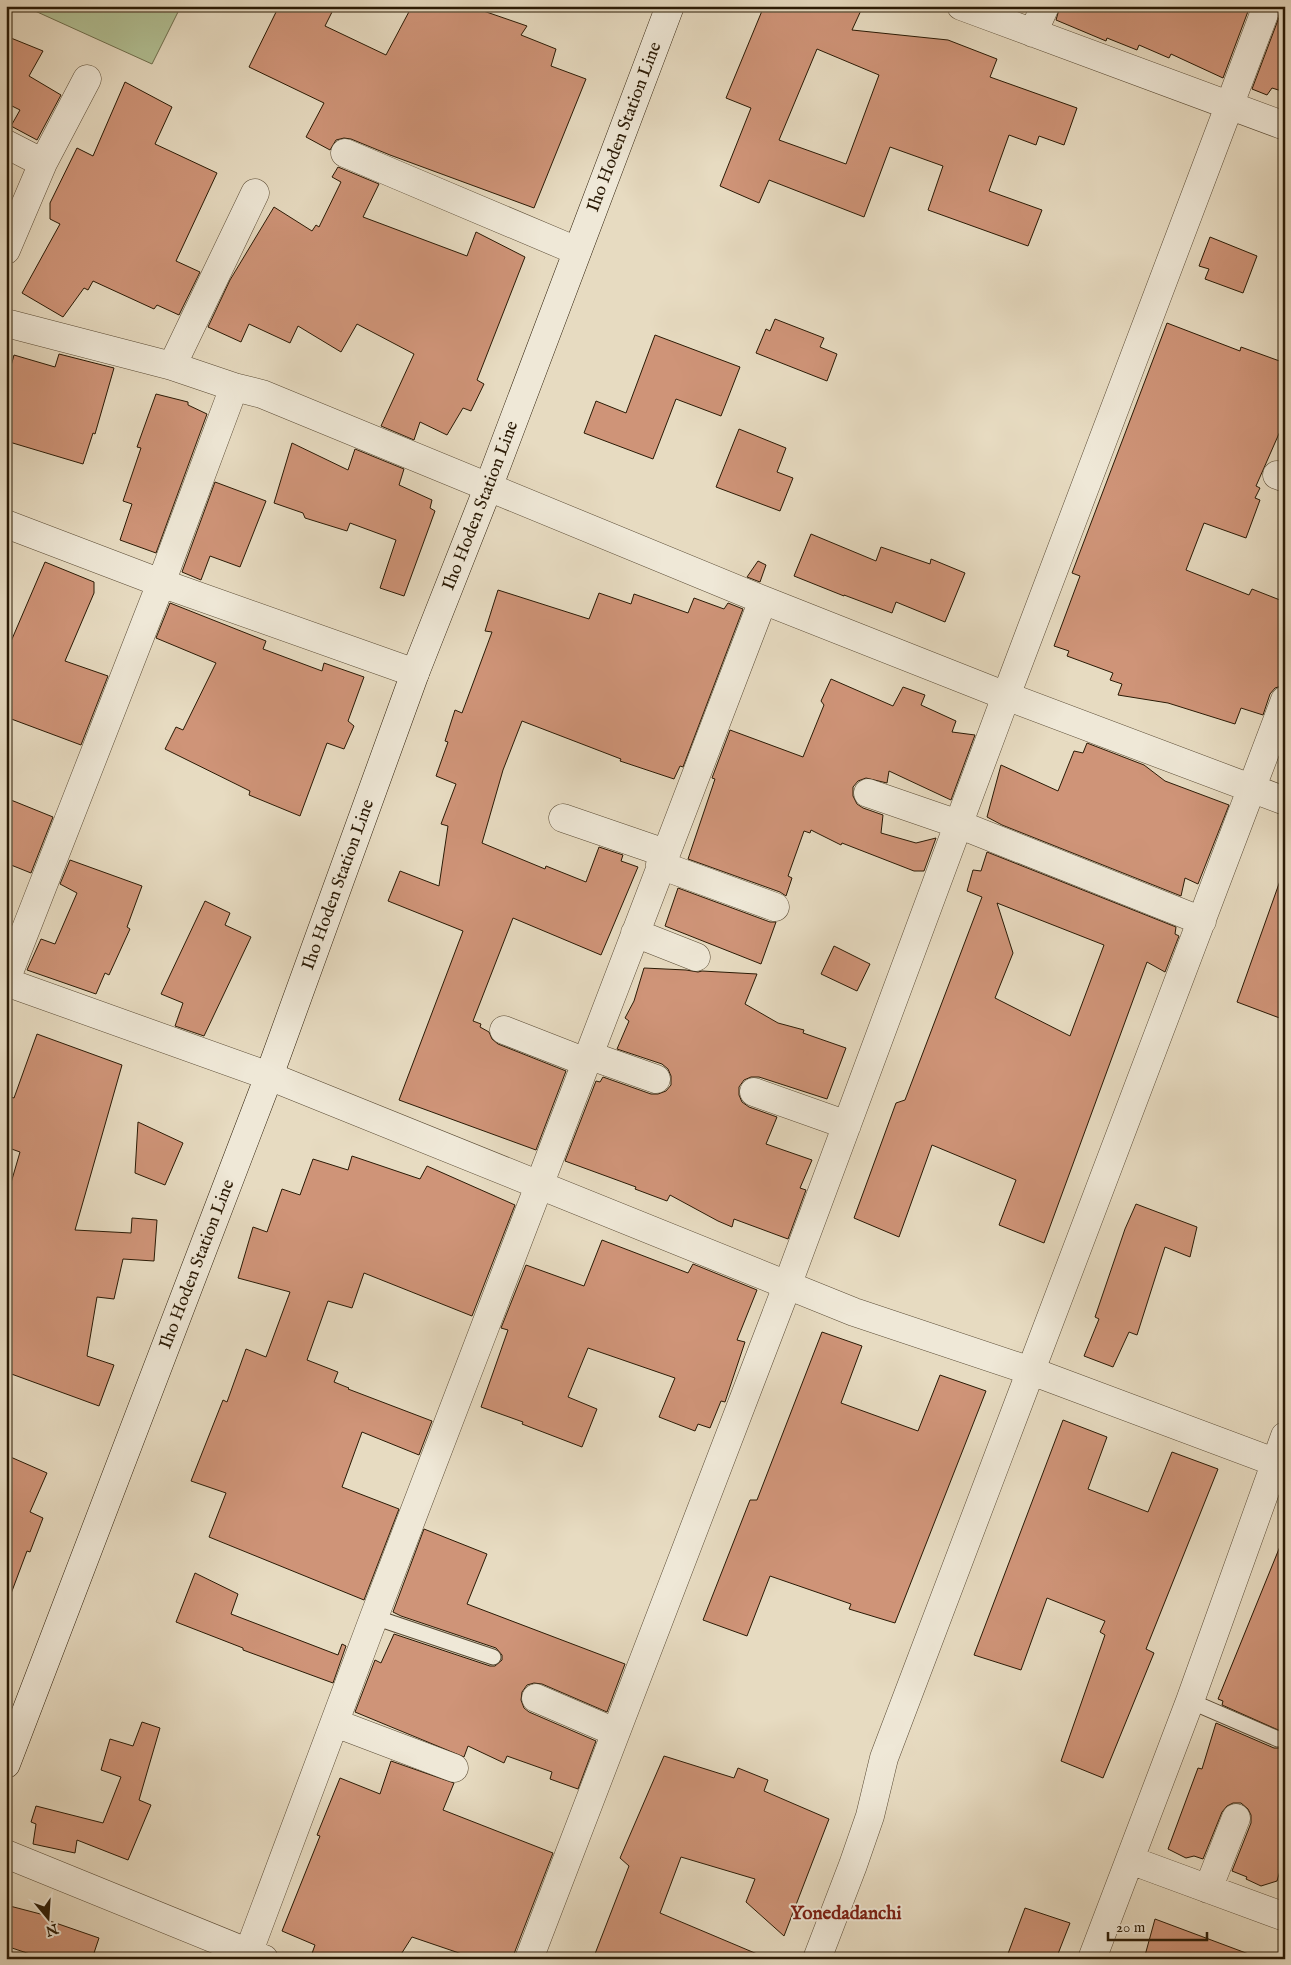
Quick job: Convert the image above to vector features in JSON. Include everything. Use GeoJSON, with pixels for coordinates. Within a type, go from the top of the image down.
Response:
{"type":"FeatureCollection","features":[{"type":"Feature","properties":{"kind":"street","name":"Iho Hoden Station Line"},"geometry":{"type":"LineString","coordinates":[[6,1764],[269,1076],[415,673],[488,488],[670,6]]}},
{"type":"Feature","properties":{"kind":"street"},"geometry":{"type":"LineString","coordinates":[[961,6],[1285,126]]}},
{"type":"Feature","properties":{"kind":"street"},"geometry":{"type":"LineString","coordinates":[[1034,34],[1044,6]]}},
{"type":"Feature","properties":{"kind":"street"},"geometry":{"type":"LineString","coordinates":[[529,1959],[787,1286],[1006,696],[1267,6]]}},
{"type":"Feature","properties":{"kind":"street"},"geometry":{"type":"LineString","coordinates":[[6,250],[44,163],[87,79]]}},
{"type":"Feature","properties":{"kind":"street"},"geometry":{"type":"LineString","coordinates":[[6,144],[44,163]]}},
{"type":"Feature","properties":{"kind":"street"},"geometry":{"type":"LineString","coordinates":[[345,153],[578,251]]}},
{"type":"Feature","properties":{"kind":"street"},"geometry":{"type":"LineString","coordinates":[[172,366],[255,193]]}},
{"type":"Feature","properties":{"kind":"street"},"geometry":{"type":"LineString","coordinates":[[6,323],[172,366],[234,387],[262,394],[763,600],[1006,696],[1285,801]]}},
{"type":"Feature","properties":{"kind":"street"},"geometry":{"type":"LineString","coordinates":[[234,387],[6,981],[269,1076],[854,1312],[1031,1371],[1280,1464]]}},
{"type":"Feature","properties":{"kind":"street"},"geometry":{"type":"LineString","coordinates":[[6,524],[160,583],[415,673]]}},
{"type":"Feature","properties":{"kind":"street"},"geometry":{"type":"LineString","coordinates":[[6,1854],[253,1957],[374,1617],[763,600]]}},
{"type":"Feature","properties":{"kind":"street"},"geometry":{"type":"LineString","coordinates":[[817,1959],[870,1816],[884,1758],[1285,700]]}},
{"type":"Feature","properties":{"kind":"street"},"geometry":{"type":"LineString","coordinates":[[868,793],[958,824],[1202,921]]}},
{"type":"Feature","properties":{"kind":"street"},"geometry":{"type":"LineString","coordinates":[[563,818],[775,907]]}},
{"type":"Feature","properties":{"kind":"street"},"geometry":{"type":"LineString","coordinates":[[635,933],[696,956]]}},
{"type":"Feature","properties":{"kind":"street"},"geometry":{"type":"LineString","coordinates":[[504,1030],[587,1059],[656,1079]]}},
{"type":"Feature","properties":{"kind":"street"},"geometry":{"type":"LineString","coordinates":[[754,1092],[847,1124]]}},
{"type":"Feature","properties":{"kind":"street"},"geometry":{"type":"LineString","coordinates":[[1092,1959],[1280,1464],[1285,1436]]}},
{"type":"Feature","properties":{"kind":"street"},"geometry":{"type":"LineString","coordinates":[[536,1698],[616,1732]]}},
{"type":"Feature","properties":{"kind":"street"},"geometry":{"type":"LineString","coordinates":[[335,1723],[454,1768]]}},
{"type":"Feature","properties":{"kind":"street"},"geometry":{"type":"LineString","coordinates":[[1208,1889],[1236,1818]]}},
{"type":"Feature","properties":{"kind":"street"},"geometry":{"type":"LineString","coordinates":[[1130,1860],[1285,1917]]}},
{"type":"Feature","properties":{"kind":"lane"},"geometry":{"type":"LineString","coordinates":[[374,1617],[493,1658]]}},
{"type":"Feature","properties":{"kind":"lane"},"geometry":{"type":"LineString","coordinates":[[1190,1701],[1278,1739]]}},
{"type":"Feature","properties":{"kind":"green space"},"geometry":{"type":"Polygon","coordinates":[[[24,6],[181,6],[152,64],[24,6]]]}},
{"type":"Feature","properties":{"kind":"building"},"geometry":{"type":"Polygon","coordinates":[[[279,6],[335,6],[325,26],[386,55],[412,6],[469,6],[527,26],[521,35],[556,49],[551,66],[586,79],[534,208],[351,139],[336,140],[330,150],[306,137],[324,103],[249,67],[279,6]]]}},
{"type":"Feature","properties":{"kind":"building"},"geometry":{"type":"Polygon","coordinates":[[[764,6],[863,6],[852,30],[948,40],[997,59],[990,77],[1077,108],[1064,145],[1039,136],[1036,145],[1009,135],[989,191],[1042,210],[1028,246],[928,210],[943,166],[890,147],[864,217],[769,180],[759,203],[720,186],[751,108],[726,98],[764,6]],[[817,49],[779,140],[846,164],[879,75],[817,49]]]}},
{"type":"Feature","properties":{"kind":"building"},"geometry":{"type":"Polygon","coordinates":[[[1060,6],[1250,6],[1223,78],[1171,54],[1169,58],[1139,45],[1137,50],[1107,38],[1106,41],[1056,20],[1060,6]]]}},
{"type":"Feature","properties":{"kind":"building"},"geometry":{"type":"Polygon","coordinates":[[[1281,12],[1285,13],[1285,92],[1272,88],[1267,95],[1252,89],[1281,12]]]}},
{"type":"Feature","properties":{"kind":"building"},"geometry":{"type":"Polygon","coordinates":[[[6,36],[43,51],[29,76],[61,95],[37,140],[11,126],[20,110],[12,106],[6,117],[6,36]]]}},
{"type":"Feature","properties":{"kind":"building"},"geometry":{"type":"Polygon","coordinates":[[[125,82],[172,107],[155,144],[217,173],[176,261],[200,272],[179,315],[157,305],[154,309],[93,281],[88,290],[84,288],[63,317],[22,293],[60,224],[50,219],[50,203],[77,148],[93,156],[125,82]]]}},
{"type":"Feature","properties":{"kind":"building"},"geometry":{"type":"Polygon","coordinates":[[[338,167],[379,184],[363,217],[467,256],[476,232],[525,257],[477,380],[484,384],[471,411],[463,408],[447,435],[420,422],[414,440],[381,426],[414,354],[357,324],[341,352],[298,326],[290,343],[249,324],[241,342],[208,327],[230,280],[274,207],[312,231],[316,225],[319,227],[341,182],[332,177],[338,167]]]}},
{"type":"Feature","properties":{"kind":"building"},"geometry":{"type":"Polygon","coordinates":[[[1210,237],[1257,256],[1243,293],[1205,279],[1209,269],[1199,266],[1210,237]]]}},
{"type":"Feature","properties":{"kind":"building"},"geometry":{"type":"Polygon","coordinates":[[[775,319],[824,338],[820,347],[837,354],[827,381],[756,353],[766,329],[770,331],[775,319]]]}},
{"type":"Feature","properties":{"kind":"building"},"geometry":{"type":"Polygon","coordinates":[[[1167,323],[1240,351],[1241,347],[1285,363],[1285,420],[1256,486],[1260,488],[1255,498],[1260,500],[1246,538],[1204,523],[1186,570],[1249,595],[1252,589],[1285,602],[1285,685],[1275,688],[1270,694],[1263,715],[1241,708],[1235,724],[1168,703],[1118,695],[1122,684],[1110,680],[1113,673],[1067,656],[1069,651],[1054,646],[1080,576],[1072,573],[1167,323]]]}},
{"type":"Feature","properties":{"kind":"building"},"geometry":{"type":"Polygon","coordinates":[[[655,335],[740,367],[721,416],[676,399],[653,459],[584,433],[596,401],[626,413],[655,335]]]}},
{"type":"Feature","properties":{"kind":"building"},"geometry":{"type":"Polygon","coordinates":[[[59,354],[114,368],[95,434],[93,433],[83,464],[6,441],[6,384],[14,355],[55,367],[59,354]]]}},
{"type":"Feature","properties":{"kind":"building"},"geometry":{"type":"Polygon","coordinates":[[[156,394],[188,402],[188,405],[207,414],[156,553],[120,540],[132,504],[123,501],[141,448],[137,447],[156,394]]]}},
{"type":"Feature","properties":{"kind":"building"},"geometry":{"type":"Polygon","coordinates":[[[739,429],[786,448],[777,472],[793,478],[780,511],[716,487],[739,429]]]}},
{"type":"Feature","properties":{"kind":"building"},"geometry":{"type":"Polygon","coordinates":[[[292,443],[348,470],[355,449],[404,469],[399,485],[432,500],[430,508],[435,511],[404,596],[380,588],[396,540],[350,523],[347,531],[305,518],[303,513],[274,503],[292,443]]]}},
{"type":"Feature","properties":{"kind":"building"},"geometry":{"type":"Polygon","coordinates":[[[215,482],[266,501],[240,567],[210,556],[201,580],[182,572],[215,482]]]}},
{"type":"Feature","properties":{"kind":"building"},"geometry":{"type":"Polygon","coordinates":[[[811,534],[876,561],[881,547],[930,564],[931,559],[965,573],[945,622],[896,602],[892,613],[794,576],[811,534]]]}},
{"type":"Feature","properties":{"kind":"building"},"geometry":{"type":"Polygon","coordinates":[[[758,561],[766,565],[760,582],[747,577],[758,561]]]}},
{"type":"Feature","properties":{"kind":"building"},"geometry":{"type":"Polygon","coordinates":[[[45,562],[94,582],[94,593],[65,661],[108,676],[81,745],[6,717],[6,653],[45,562]]]}},
{"type":"Feature","properties":{"kind":"building"},"geometry":{"type":"Polygon","coordinates":[[[498,590],[589,619],[599,593],[631,604],[634,594],[688,613],[694,598],[724,609],[728,603],[743,609],[683,767],[680,766],[674,779],[620,761],[621,759],[522,721],[503,770],[482,843],[545,869],[546,866],[586,882],[599,847],[623,855],[621,861],[638,867],[601,955],[513,918],[473,1021],[481,1024],[480,1027],[489,1032],[492,1039],[498,1044],[566,1071],[536,1150],[399,1100],[463,931],[388,901],[400,871],[439,886],[448,826],[441,824],[456,784],[436,776],[448,742],[445,741],[455,710],[462,713],[492,632],[485,631],[498,590]]]}},
{"type":"Feature","properties":{"kind":"building"},"geometry":{"type":"Polygon","coordinates":[[[170,603],[266,641],[263,649],[322,671],[324,663],[364,677],[348,721],[354,726],[344,749],[327,743],[300,816],[249,795],[250,791],[165,749],[176,727],[183,730],[216,663],[156,638],[170,603]]]}},
{"type":"Feature","properties":{"kind":"building"},"geometry":{"type":"Polygon","coordinates":[[[831,679],[893,706],[903,687],[925,695],[921,705],[956,721],[952,732],[975,735],[951,800],[889,771],[887,783],[866,778],[858,781],[853,787],[853,796],[857,804],[883,815],[881,833],[916,843],[936,838],[924,871],[914,871],[842,843],[841,845],[811,830],[810,833],[804,831],[788,876],[792,878],[786,896],[780,892],[688,859],[715,779],[712,778],[730,730],[803,757],[824,705],[821,701],[831,679]]]}},
{"type":"Feature","properties":{"kind":"building"},"geometry":{"type":"Polygon","coordinates":[[[1087,743],[1144,765],[1165,781],[1229,805],[1198,884],[1185,878],[1181,896],[1002,825],[987,817],[1001,765],[1058,791],[1074,751],[1083,753],[1087,743]]]}},
{"type":"Feature","properties":{"kind":"building"},"geometry":{"type":"Polygon","coordinates":[[[6,798],[53,817],[31,873],[6,863],[6,798]]]}},
{"type":"Feature","properties":{"kind":"building"},"geometry":{"type":"Polygon","coordinates":[[[987,852],[1176,927],[1175,934],[1179,936],[1165,972],[1147,962],[1044,1243],[999,1225],[1016,1180],[932,1145],[899,1237],[854,1218],[896,1103],[905,1100],[982,897],[967,891],[973,870],[981,871],[987,852]],[[997,903],[1013,953],[995,998],[1070,1036],[1104,945],[997,903]]]}},
{"type":"Feature","properties":{"kind":"building"},"geometry":{"type":"Polygon","coordinates":[[[70,860],[142,886],[127,927],[130,929],[109,975],[105,973],[96,994],[27,970],[41,939],[55,944],[77,893],[60,884],[70,860]]]}},
{"type":"Feature","properties":{"kind":"building"},"geometry":{"type":"Polygon","coordinates":[[[1281,878],[1285,879],[1285,1020],[1237,1002],[1281,878]]]}},
{"type":"Feature","properties":{"kind":"building"},"geometry":{"type":"Polygon","coordinates":[[[678,888],[770,922],[776,922],[761,964],[665,926],[678,888]]]}},
{"type":"Feature","properties":{"kind":"building"},"geometry":{"type":"Polygon","coordinates":[[[205,901],[230,913],[225,925],[251,937],[204,1036],[175,1026],[183,1003],[161,994],[205,901]]]}},
{"type":"Feature","properties":{"kind":"building"},"geometry":{"type":"Polygon","coordinates":[[[834,946],[870,964],[857,991],[821,974],[834,946]]]}},
{"type":"Feature","properties":{"kind":"building"},"geometry":{"type":"Polygon","coordinates":[[[644,968],[757,974],[745,1004],[778,1023],[804,1030],[803,1033],[846,1048],[827,1099],[759,1077],[751,1077],[744,1080],[739,1087],[739,1095],[742,1102],[749,1107],[777,1117],[766,1144],[812,1160],[800,1188],[806,1190],[788,1239],[734,1219],[732,1227],[670,1195],[667,1201],[635,1189],[636,1187],[565,1161],[596,1081],[600,1082],[603,1077],[651,1094],[666,1091],[671,1085],[671,1076],[668,1069],[662,1064],[617,1049],[629,1021],[625,1018],[634,1001],[644,968]]]}},
{"type":"Feature","properties":{"kind":"building"},"geometry":{"type":"Polygon","coordinates":[[[37,1034],[122,1065],[75,1230],[131,1233],[132,1218],[157,1220],[154,1261],[123,1259],[114,1299],[97,1297],[87,1356],[114,1365],[99,1406],[6,1372],[6,1200],[20,1152],[6,1147],[6,1095],[14,1098],[37,1034]]]}},
{"type":"Feature","properties":{"kind":"building"},"geometry":{"type":"Polygon","coordinates":[[[138,1122],[183,1143],[165,1185],[135,1173],[138,1122]]]}},
{"type":"Feature","properties":{"kind":"building"},"geometry":{"type":"Polygon","coordinates":[[[352,1156],[420,1179],[427,1166],[515,1205],[472,1316],[364,1273],[352,1308],[328,1301],[307,1360],[338,1372],[334,1382],[348,1389],[432,1421],[419,1455],[362,1432],[342,1487],[399,1509],[364,1600],[209,1537],[226,1493],[191,1481],[223,1400],[227,1402],[246,1349],[266,1357],[290,1292],[238,1278],[253,1227],[267,1232],[282,1189],[300,1195],[313,1159],[348,1170],[352,1156]]]}},
{"type":"Feature","properties":{"kind":"building"},"geometry":{"type":"Polygon","coordinates":[[[1136,1204],[1197,1227],[1190,1257],[1165,1247],[1137,1335],[1129,1332],[1113,1367],[1084,1356],[1099,1319],[1095,1317],[1125,1229],[1136,1204]]]}},
{"type":"Feature","properties":{"kind":"building"},"geometry":{"type":"Polygon","coordinates":[[[602,1240],[688,1273],[693,1264],[757,1290],[737,1340],[745,1342],[725,1402],[721,1401],[710,1428],[698,1424],[695,1431],[659,1417],[675,1378],[588,1348],[568,1397],[597,1409],[582,1447],[522,1424],[523,1422],[481,1407],[508,1330],[501,1328],[526,1265],[584,1286],[602,1240]]]}},
{"type":"Feature","properties":{"kind":"building"},"geometry":{"type":"Polygon","coordinates":[[[822,1332],[862,1346],[841,1403],[918,1431],[940,1375],[986,1391],[895,1623],[849,1609],[851,1604],[770,1576],[747,1636],[703,1620],[750,1500],[757,1500],[822,1332]]]}},
{"type":"Feature","properties":{"kind":"building"},"geometry":{"type":"Polygon","coordinates":[[[1063,1420],[1107,1437],[1088,1489],[1148,1512],[1172,1452],[1218,1469],[1146,1649],[1154,1653],[1103,1778],[1061,1761],[1105,1635],[1100,1632],[1105,1621],[1047,1598],[1021,1670],[974,1655],[1063,1420]]]}},
{"type":"Feature","properties":{"kind":"building"},"geometry":{"type":"Polygon","coordinates":[[[6,1455],[47,1473],[30,1512],[43,1518],[30,1552],[27,1551],[9,1599],[6,1599],[6,1455]]]}},
{"type":"Feature","properties":{"kind":"building"},"geometry":{"type":"Polygon","coordinates":[[[424,1529],[487,1554],[467,1604],[625,1664],[607,1712],[542,1684],[534,1683],[527,1685],[522,1692],[521,1700],[524,1708],[529,1712],[596,1741],[578,1789],[550,1779],[552,1772],[507,1756],[504,1763],[468,1746],[464,1757],[355,1712],[375,1660],[381,1663],[394,1634],[490,1666],[495,1666],[502,1660],[502,1655],[496,1648],[393,1612],[424,1529]]]}},
{"type":"Feature","properties":{"kind":"building"},"geometry":{"type":"Polygon","coordinates":[[[1283,1539],[1285,1539],[1285,1733],[1222,1705],[1223,1701],[1218,1699],[1283,1539]]]}},
{"type":"Feature","properties":{"kind":"building"},"geometry":{"type":"Polygon","coordinates":[[[195,1573],[238,1594],[231,1614],[338,1655],[342,1644],[346,1646],[333,1683],[243,1650],[243,1648],[176,1622],[195,1573]]]}},
{"type":"Feature","properties":{"kind":"building"},"geometry":{"type":"Polygon","coordinates":[[[142,1722],[160,1728],[139,1800],[151,1805],[128,1860],[77,1840],[75,1853],[33,1844],[36,1824],[31,1822],[36,1806],[103,1823],[121,1777],[101,1770],[110,1739],[133,1746],[142,1722]]]}},
{"type":"Feature","properties":{"kind":"building"},"geometry":{"type":"Polygon","coordinates":[[[1216,1723],[1274,1748],[1280,1748],[1285,1745],[1285,1854],[1277,1881],[1261,1886],[1246,1879],[1247,1877],[1232,1871],[1251,1823],[1251,1815],[1248,1809],[1241,1803],[1233,1803],[1222,1812],[1203,1859],[1194,1856],[1186,1858],[1168,1849],[1198,1768],[1202,1769],[1216,1723]]]}},
{"type":"Feature","properties":{"kind":"building"},"geometry":{"type":"Polygon","coordinates":[[[664,1756],[734,1778],[738,1768],[768,1780],[764,1791],[829,1819],[784,1936],[746,1902],[755,1879],[681,1857],[660,1913],[769,1959],[593,1959],[629,1866],[620,1858],[664,1756]]]}},
{"type":"Feature","properties":{"kind":"building"},"geometry":{"type":"Polygon","coordinates":[[[391,1761],[454,1783],[443,1810],[553,1853],[512,1959],[460,1959],[462,1954],[412,1937],[398,1959],[310,1959],[315,1945],[282,1931],[320,1836],[317,1835],[340,1778],[380,1794],[391,1761]]]}},
{"type":"Feature","properties":{"kind":"building"},"geometry":{"type":"Polygon","coordinates":[[[6,1905],[48,1916],[47,1920],[99,1938],[92,1959],[45,1959],[6,1946],[6,1905]]]}},
{"type":"Feature","properties":{"kind":"building"},"geometry":{"type":"Polygon","coordinates":[[[1025,1908],[1070,1923],[1056,1959],[1006,1959],[1025,1908]]]}},
{"type":"Feature","properties":{"kind":"building"},"geometry":{"type":"Polygon","coordinates":[[[1155,1919],[1254,1956],[1254,1959],[1144,1959],[1155,1919]]]}},
{"type":"Feature","properties":{"kind":"district","name":"Yonedadanchi"},"geometry":{"type":"Point","coordinates":[846,1914]}}]}
